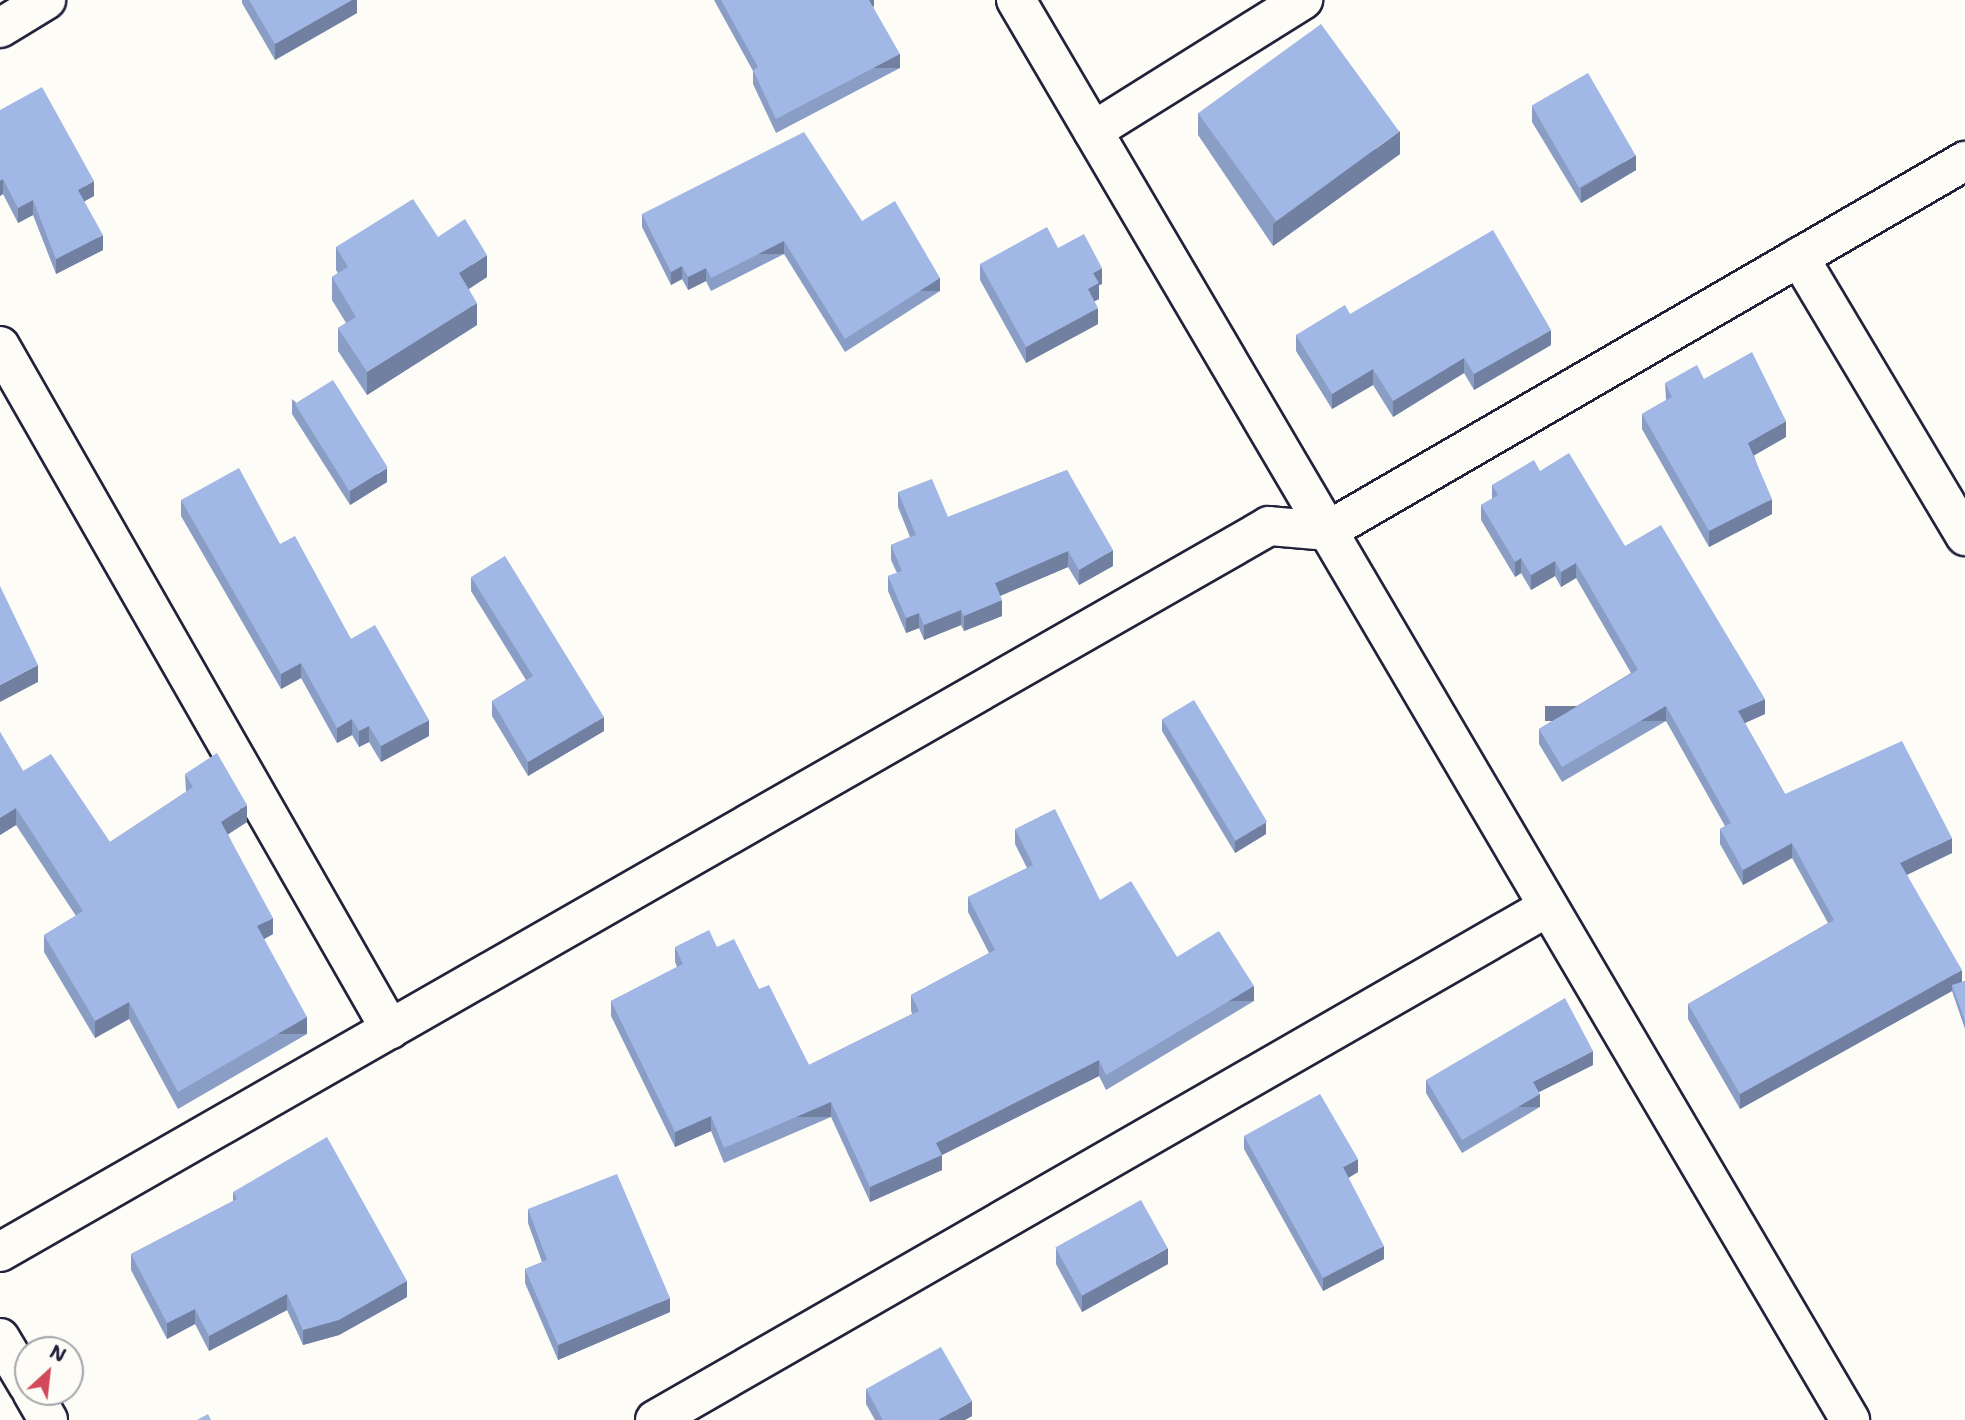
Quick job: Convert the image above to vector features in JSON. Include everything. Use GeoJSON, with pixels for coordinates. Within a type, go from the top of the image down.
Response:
{"type":"FeatureCollection","features":[{"type":"Feature","properties":{"kind":"street"},"geometry":{"type":"LineString","coordinates":[[0,28],[46,0]]}},
{"type":"Feature","properties":{"kind":"street"},"geometry":{"type":"LineString","coordinates":[[1016,0],[1850,1420]]}},
{"type":"Feature","properties":{"kind":"street"},"geometry":{"type":"LineString","coordinates":[[1093,131],[1303,0]]}},
{"type":"Feature","properties":{"kind":"street"},"geometry":{"type":"LineString","coordinates":[[0,1252],[1269,526],[1327,531],[1965,161]]}},
{"type":"Feature","properties":{"kind":"street"},"geometry":{"type":"LineString","coordinates":[[1799,257],[1965,536]]}},
{"type":"Feature","properties":{"kind":"street"},"geometry":{"type":"LineString","coordinates":[[0,346],[390,1029]]}},
{"type":"Feature","properties":{"kind":"street"},"geometry":{"type":"LineString","coordinates":[[655,1420],[1548,907]]}},
{"type":"Feature","properties":{"kind":"street"},"geometry":{"type":"LineString","coordinates":[[0,1338],[14,1362]]}},
{"type":"Feature","properties":{"kind":"building"},"geometry":{"type":"Polygon","coordinates":[[[249,0],[352,0],[275,44],[249,0]]]}},
{"type":"Feature","properties":{"kind":"building"},"geometry":{"type":"Polygon","coordinates":[[[721,0],[869,0],[900,54],[776,119],[753,70],[758,67],[721,0]]]}},
{"type":"Feature","properties":{"kind":"building"},"geometry":{"type":"Polygon","coordinates":[[[1321,24],[1399,132],[1276,221],[1198,113],[1321,24]]]}},
{"type":"Feature","properties":{"kind":"building"},"geometry":{"type":"Polygon","coordinates":[[[1588,73],[1636,155],[1579,188],[1532,106],[1588,73]]]}},
{"type":"Feature","properties":{"kind":"building"},"geometry":{"type":"Polygon","coordinates":[[[42,87],[94,181],[78,190],[103,235],[56,259],[33,200],[18,208],[3,179],[0,181],[0,110],[42,87]]]}},
{"type":"Feature","properties":{"kind":"building"},"geometry":{"type":"Polygon","coordinates":[[[804,132],[862,221],[895,201],[940,278],[845,339],[784,241],[711,278],[706,268],[688,277],[682,266],[671,272],[642,214],[804,132]]]}},
{"type":"Feature","properties":{"kind":"building"},"geometry":{"type":"Polygon","coordinates":[[[413,199],[438,237],[465,219],[487,255],[459,273],[477,303],[367,372],[338,328],[356,317],[332,277],[348,267],[336,247],[413,199]]]}},
{"type":"Feature","properties":{"kind":"building"},"geometry":{"type":"Polygon","coordinates":[[[1047,227],[1058,248],[1084,234],[1102,268],[1093,273],[1099,283],[1088,289],[1098,308],[1026,347],[980,264],[1047,227]]]}},
{"type":"Feature","properties":{"kind":"building"},"geometry":{"type":"Polygon","coordinates":[[[1493,230],[1551,330],[1474,374],[1464,358],[1393,401],[1373,369],[1332,394],[1296,335],[1345,305],[1350,314],[1493,230]]]}},
{"type":"Feature","properties":{"kind":"building"},"geometry":{"type":"Polygon","coordinates":[[[1752,352],[1786,421],[1748,443],[1772,499],[1709,531],[1642,414],[1672,397],[1665,383],[1697,365],[1704,379],[1752,352]]]}},
{"type":"Feature","properties":{"kind":"building"},"geometry":{"type":"Polygon","coordinates":[[[333,380],[388,467],[349,491],[295,404],[333,380]]]}},
{"type":"Feature","properties":{"kind":"building"},"geometry":{"type":"Polygon","coordinates":[[[1569,453],[1625,546],[1661,525],[1765,699],[1738,711],[1785,794],[1902,741],[1952,838],[1900,863],[1962,970],[1740,1094],[1688,1004],[1834,920],[1792,843],[1743,870],[1720,829],[1731,823],[1666,706],[1562,767],[1539,729],[1638,670],[1576,563],[1561,572],[1555,561],[1531,575],[1521,558],[1515,562],[1481,505],[1498,495],[1492,485],[1534,460],[1540,471],[1569,453]]]}},
{"type":"Feature","properties":{"kind":"building"},"geometry":{"type":"Polygon","coordinates":[[[239,468],[280,544],[295,536],[351,639],[375,625],[429,720],[381,746],[369,726],[359,731],[352,719],[337,728],[301,663],[281,674],[181,500],[239,468]]]}},
{"type":"Feature","properties":{"kind":"building"},"geometry":{"type":"Polygon","coordinates":[[[1067,470],[1113,550],[1079,570],[1068,551],[995,583],[1002,600],[964,616],[961,610],[924,625],[919,613],[906,618],[888,576],[902,571],[891,545],[916,535],[898,492],[932,479],[948,517],[1067,470]]]}},
{"type":"Feature","properties":{"kind":"building"},"geometry":{"type":"Polygon","coordinates":[[[505,556],[604,717],[528,762],[492,701],[533,676],[471,577],[505,556]]]}},
{"type":"Feature","properties":{"kind":"building"},"geometry":{"type":"Polygon","coordinates":[[[0,586],[38,665],[0,685],[0,586]]]}},
{"type":"Feature","properties":{"kind":"building"},"geometry":{"type":"Polygon","coordinates":[[[1194,700],[1267,822],[1235,841],[1162,719],[1194,700]]]}},
{"type":"Feature","properties":{"kind":"building"},"geometry":{"type":"Polygon","coordinates":[[[0,732],[23,771],[51,754],[110,842],[193,787],[185,774],[217,753],[247,805],[221,822],[273,918],[257,926],[307,1017],[178,1092],[129,1002],[95,1021],[44,935],[83,911],[16,808],[0,818],[0,732]]]}},
{"type":"Feature","properties":{"kind":"building"},"geometry":{"type":"Polygon","coordinates":[[[1055,809],[1100,900],[1131,881],[1177,957],[1219,931],[1254,986],[1106,1075],[1099,1060],[936,1143],[942,1155],[870,1187],[831,1102],[724,1148],[711,1116],[675,1132],[611,1001],[683,964],[675,947],[709,930],[717,947],[734,939],[759,989],[769,985],[809,1065],[919,1011],[911,995],[995,950],[968,897],[1033,865],[1015,829],[1055,809]]]}},
{"type":"Feature","properties":{"kind":"building"},"geometry":{"type":"Polygon","coordinates":[[[1965,981],[1965,1021],[1952,985],[1965,981]]]}},
{"type":"Feature","properties":{"kind":"building"},"geometry":{"type":"Polygon","coordinates":[[[1565,998],[1593,1051],[1533,1082],[1540,1094],[1462,1140],[1426,1080],[1565,998]]]}},
{"type":"Feature","properties":{"kind":"building"},"geometry":{"type":"Polygon","coordinates":[[[1320,1094],[1358,1159],[1343,1167],[1384,1246],[1323,1278],[1244,1136],[1320,1094]]]}},
{"type":"Feature","properties":{"kind":"building"},"geometry":{"type":"Polygon","coordinates":[[[327,1137],[407,1281],[339,1320],[303,1330],[287,1294],[209,1336],[195,1309],[167,1323],[131,1254],[237,1199],[233,1192],[327,1137]]]}},
{"type":"Feature","properties":{"kind":"building"},"geometry":{"type":"Polygon","coordinates":[[[617,1174],[670,1298],[558,1345],[525,1269],[547,1260],[528,1209],[617,1174]]]}},
{"type":"Feature","properties":{"kind":"building"},"geometry":{"type":"Polygon","coordinates":[[[1141,1200],[1168,1248],[1082,1296],[1055,1248],[1141,1200]]]}},
{"type":"Feature","properties":{"kind":"building"},"geometry":{"type":"Polygon","coordinates":[[[941,1347],[972,1401],[938,1420],[883,1420],[866,1389],[941,1347]]]}},
{"type":"Feature","properties":{"kind":"building"},"geometry":{"type":"Polygon","coordinates":[[[208,1414],[211,1420],[197,1420],[208,1414]]]}}]}
